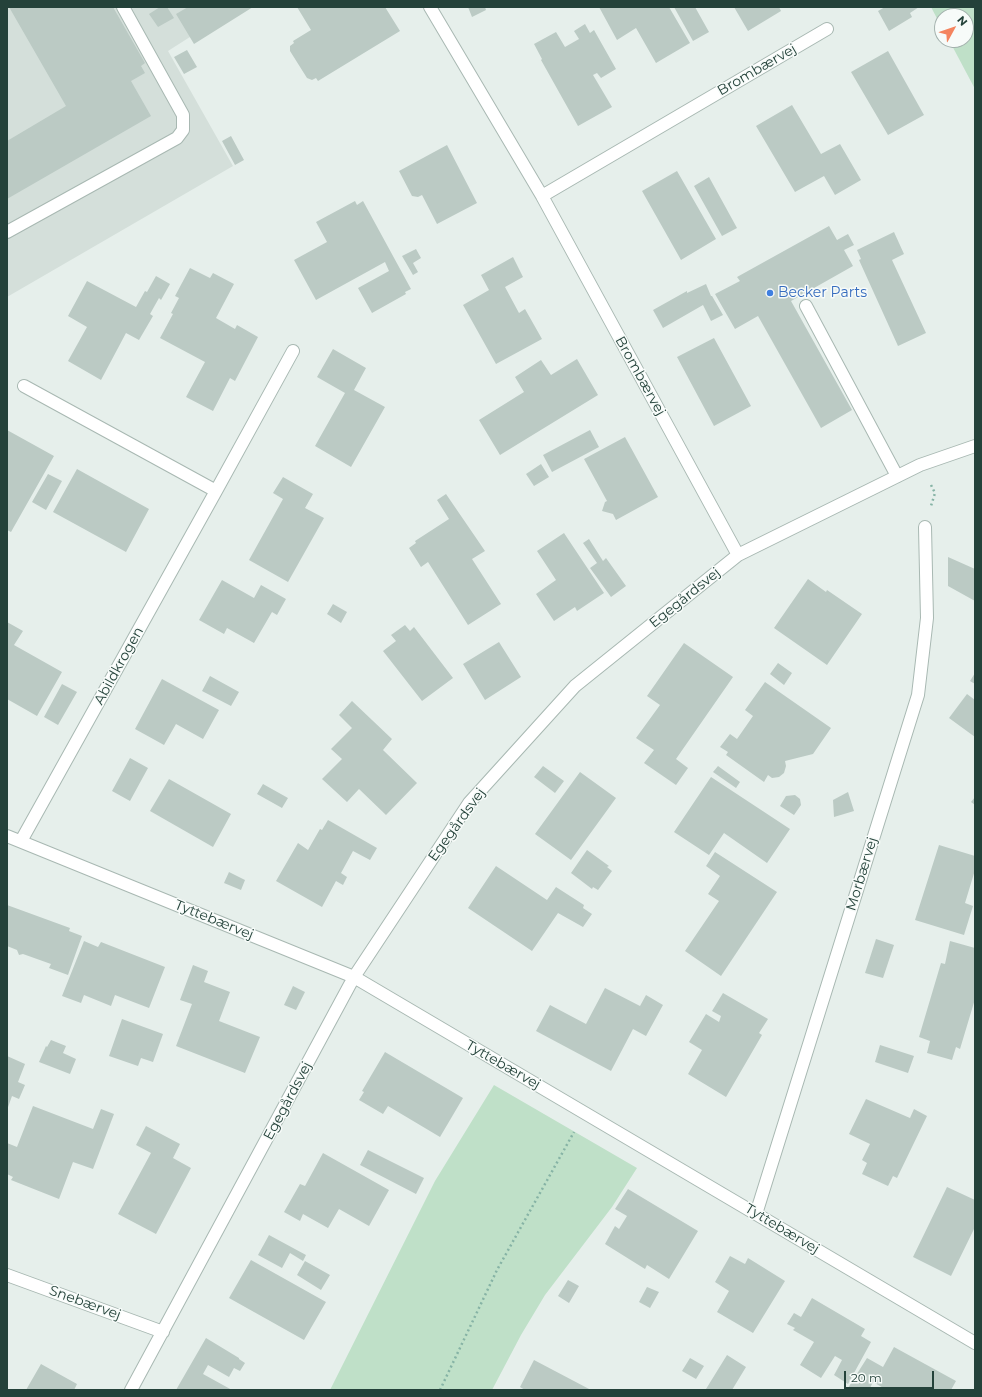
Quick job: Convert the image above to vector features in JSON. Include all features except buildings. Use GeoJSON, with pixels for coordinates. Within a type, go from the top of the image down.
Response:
{"type":"FeatureCollection","features":[{"type":"Feature","properties":{"kind":"street"},"geometry":{"type":"LineString","coordinates":[[7,232],[177,138],[182,130],[183,115],[123,7]]}},
{"type":"Feature","properties":{"kind":"street","name":"Brombærvej"},"geometry":{"type":"LineString","coordinates":[[430,7],[542,196],[738,555]]}},
{"type":"Feature","properties":{"kind":"street","name":"Brombærvej"},"geometry":{"type":"LineString","coordinates":[[542,196],[827,30]]}},
{"type":"Feature","properties":{"kind":"street"},"geometry":{"type":"LineString","coordinates":[[806,306],[897,476]]}},
{"type":"Feature","properties":{"kind":"street","name":"Abildkrogen"},"geometry":{"type":"LineString","coordinates":[[21,841],[293,351]]}},
{"type":"Feature","properties":{"kind":"street"},"geometry":{"type":"LineString","coordinates":[[24,386],[216,491]]}},
{"type":"Feature","properties":{"kind":"street","name":"Egegårdsvej"},"geometry":{"type":"LineString","coordinates":[[131,1390],[354,977],[469,803],[575,686],[738,555],[920,465],[975,446]]}},
{"type":"Feature","properties":{"kind":"street","name":"Morbærvej"},"geometry":{"type":"LineString","coordinates":[[756,1214],[918,695],[927,618],[925,527]]}},
{"type":"Feature","properties":{"kind":"street","name":"Tyttebærvej"},"geometry":{"type":"LineString","coordinates":[[7,836],[354,977],[975,1343]]}},
{"type":"Feature","properties":{"kind":"street","name":"Snebærvej"},"geometry":{"type":"LineString","coordinates":[[7,1275],[163,1332]]}},
{"type":"Feature","properties":{"kind":"path"},"geometry":{"type":"LineString","coordinates":[[920,465],[935,493],[925,527]]}},
{"type":"Feature","properties":{"kind":"path"},"geometry":{"type":"LineString","coordinates":[[440,1390],[497,1270],[585,1113]]}},
{"type":"Feature","properties":{"kind":"shaded area"},"geometry":{"type":"Polygon","coordinates":[[[7,7],[237,7],[168,51],[233,166],[7,297],[7,7]]]}},
{"type":"Feature","properties":{"kind":"green space"},"geometry":{"type":"Polygon","coordinates":[[[931,7],[975,7],[975,89],[953,48],[974,48],[974,8],[934,8],[934,13],[931,7]]]}},
{"type":"Feature","properties":{"kind":"green space"},"geometry":{"type":"Polygon","coordinates":[[[494,1085],[637,1168],[612,1207],[545,1295],[521,1335],[492,1390],[330,1390],[435,1181],[494,1085]]]}},
{"type":"Feature","properties":{"kind":"place","name":"Becker Parts"},"geometry":{"type":"Point","coordinates":[770,293]}}]}
